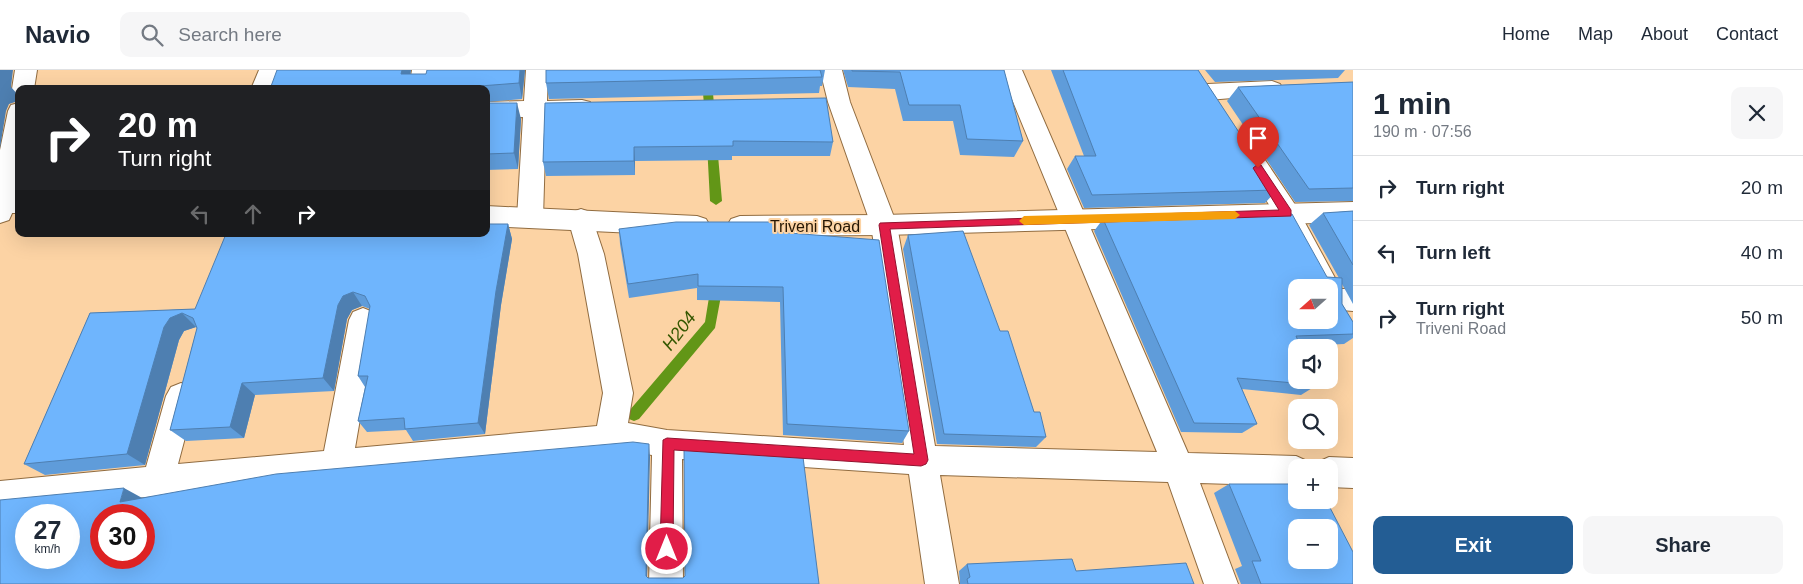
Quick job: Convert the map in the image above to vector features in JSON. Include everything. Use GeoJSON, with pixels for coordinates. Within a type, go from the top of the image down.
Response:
{"type":"FeatureCollection","features":[{"type":"Feature","properties":{"kind":"street"},"geometry":{"type":"LineString","coordinates":[[24,85],[26,70]]}},
{"type":"Feature","properties":{"kind":"street"},"geometry":{"type":"LineString","coordinates":[[264,85],[270,70]]}},
{"type":"Feature","properties":{"kind":"street"},"geometry":{"type":"LineString","coordinates":[[421,85],[423,70]]}},
{"type":"Feature","properties":{"kind":"street"},"geometry":{"type":"LineString","coordinates":[[530,218],[533,109],[537,70]]}},
{"type":"Feature","properties":{"kind":"street"},"geometry":{"type":"LineString","coordinates":[[831,70],[829,102],[884,225],[942,584]]}},
{"type":"Feature","properties":{"kind":"street"},"geometry":{"type":"LineString","coordinates":[[1011,70],[1179,468],[1221,584]]}},
{"type":"Feature","properties":{"kind":"street"},"geometry":{"type":"LineString","coordinates":[[1193,70],[1224,116]]}},
{"type":"Feature","properties":{"kind":"street"},"geometry":{"type":"LineString","coordinates":[[1208,92],[1295,88]]}},
{"type":"Feature","properties":{"kind":"street"},"geometry":{"type":"LineString","coordinates":[[490,110],[599,108]]}},
{"type":"Feature","properties":{"kind":"street"},"geometry":{"type":"LineString","coordinates":[[5,206],[15,138]]}},
{"type":"Feature","properties":{"kind":"street"},"geometry":{"type":"LineString","coordinates":[[1245,148],[1327,279]]}},
{"type":"Feature","properties":{"kind":"street","name":"Triveni Road"},"geometry":{"type":"LineString","coordinates":[[490,216],[582,219],[691,226],[884,225],[1353,212]]}},
{"type":"Feature","properties":{"kind":"street"},"geometry":{"type":"LineString","coordinates":[[582,219],[591,254],[618,394],[610,439]]}},
{"type":"Feature","properties":{"kind":"street"},"geometry":{"type":"LineString","coordinates":[[1338,299],[1348,326]]}},
{"type":"Feature","properties":{"kind":"street"},"geometry":{"type":"LineString","coordinates":[[337,464],[363,320]]}},
{"type":"Feature","properties":{"kind":"street"},"geometry":{"type":"LineString","coordinates":[[158,481],[188,369]]}},
{"type":"Feature","properties":{"kind":"street"},"geometry":{"type":"LineString","coordinates":[[0,496],[626,437],[667,444],[921,460],[1288,471]]}},
{"type":"Feature","properties":{"kind":"street"},"geometry":{"type":"LineString","coordinates":[[666,584],[667,444]]}},
{"type":"Feature","properties":{"kind":"street"},"geometry":{"type":"LineString","coordinates":[[1338,472],[1353,473]]}},
{"type":"Feature","properties":{"kind":"building"},"geometry":{"type":"Polygon","coordinates":[[[277,70],[402,70],[401,74],[426,74],[427,70],[520,70],[519,83],[490,85],[271,85],[277,70]]]}},
{"type":"Feature","properties":{"kind":"building"},"geometry":{"type":"Polygon","coordinates":[[[546,70],[820,70],[822,77],[546,83],[546,70]]]}},
{"type":"Feature","properties":{"kind":"building"},"geometry":{"type":"Polygon","coordinates":[[[852,70],[1004,70],[1023,141],[967,139],[960,105],[909,105],[900,72],[852,70]]]}},
{"type":"Feature","properties":{"kind":"building"},"geometry":{"type":"Polygon","coordinates":[[[1063,70],[1198,70],[1277,190],[1092,195],[1075,156],[1096,156],[1063,70]]]}},
{"type":"Feature","properties":{"kind":"building"},"geometry":{"type":"Polygon","coordinates":[[[1353,82],[1353,188],[1309,189],[1238,87],[1353,82]]]}},
{"type":"Feature","properties":{"kind":"building"},"geometry":{"type":"Polygon","coordinates":[[[826,98],[833,142],[733,141],[733,146],[634,147],[634,161],[543,162],[545,103],[826,98]]]}},
{"type":"Feature","properties":{"kind":"building"},"geometry":{"type":"Polygon","coordinates":[[[490,103],[517,103],[514,153],[490,154],[490,103]]]}},
{"type":"Feature","properties":{"kind":"building"},"geometry":{"type":"Polygon","coordinates":[[[1353,211],[1353,265],[1323,213],[1353,211]]]}},
{"type":"Feature","properties":{"kind":"building"},"geometry":{"type":"Polygon","coordinates":[[[1292,214],[1327,277],[1342,278],[1342,304],[1353,322],[1353,334],[1296,336],[1297,339],[1288,339],[1288,382],[1237,378],[1257,424],[1194,423],[1103,219],[1292,214]]]}},
{"type":"Feature","properties":{"kind":"building"},"geometry":{"type":"Polygon","coordinates":[[[676,222],[776,222],[777,232],[879,240],[909,431],[787,424],[783,287],[698,286],[698,274],[628,284],[619,229],[676,222]]]}},
{"type":"Feature","properties":{"kind":"building"},"geometry":{"type":"Polygon","coordinates":[[[490,224],[508,224],[496,291],[478,423],[405,429],[404,418],[358,421],[368,376],[358,376],[370,306],[365,296],[353,292],[343,296],[338,305],[323,378],[242,383],[230,427],[170,430],[197,328],[193,318],[182,313],[170,318],[164,327],[127,454],[24,464],[90,313],[195,309],[225,237],[490,237],[490,224]]]}},
{"type":"Feature","properties":{"kind":"building"},"geometry":{"type":"Polygon","coordinates":[[[963,231],[1000,331],[1008,331],[1034,412],[1040,412],[1046,437],[944,434],[908,235],[963,231]]]}},
{"type":"Feature","properties":{"kind":"building"},"geometry":{"type":"Polygon","coordinates":[[[633,442],[649,444],[646,576],[648,578],[683,578],[685,576],[684,449],[803,457],[819,584],[0,584],[0,500],[124,488],[120,502],[276,474],[633,442]]]}},
{"type":"Feature","properties":{"kind":"building"},"geometry":{"type":"Polygon","coordinates":[[[1229,484],[1288,484],[1288,509],[1331,509],[1336,519],[1288,519],[1288,569],[1338,569],[1338,523],[1353,552],[1353,584],[1261,584],[1252,561],[1261,561],[1229,484]]]}},
{"type":"Feature","properties":{"kind":"building"},"geometry":{"type":"Polygon","coordinates":[[[1072,559],[1076,571],[1186,563],[1194,584],[968,584],[967,579],[970,577],[967,564],[1072,559]]]}},
{"type":"Feature","properties":{"kind":"waterway","name":"H204"},"geometry":{"type":"LineString","coordinates":[[696,70],[708,93],[710,117]]}},
{"type":"Feature","properties":{"kind":"waterway","name":"H204"},"geometry":{"type":"LineString","coordinates":[[712,144],[716,201]]}},
{"type":"Feature","properties":{"kind":"waterway","name":"H204"},"geometry":{"type":"LineString","coordinates":[[634,415],[711,324],[717,285]]}},
{"type":"Feature","properties":{"kind":"slow traffic"},"geometry":{"type":"LineString","coordinates":[[1024,221],[1235,215]]}},
{"type":"Feature","properties":{"kind":"route"},"geometry":{"type":"LineString","coordinates":[[667,549],[667,444],[921,460],[884,225],[1287,213],[1258,168]]}}]}
